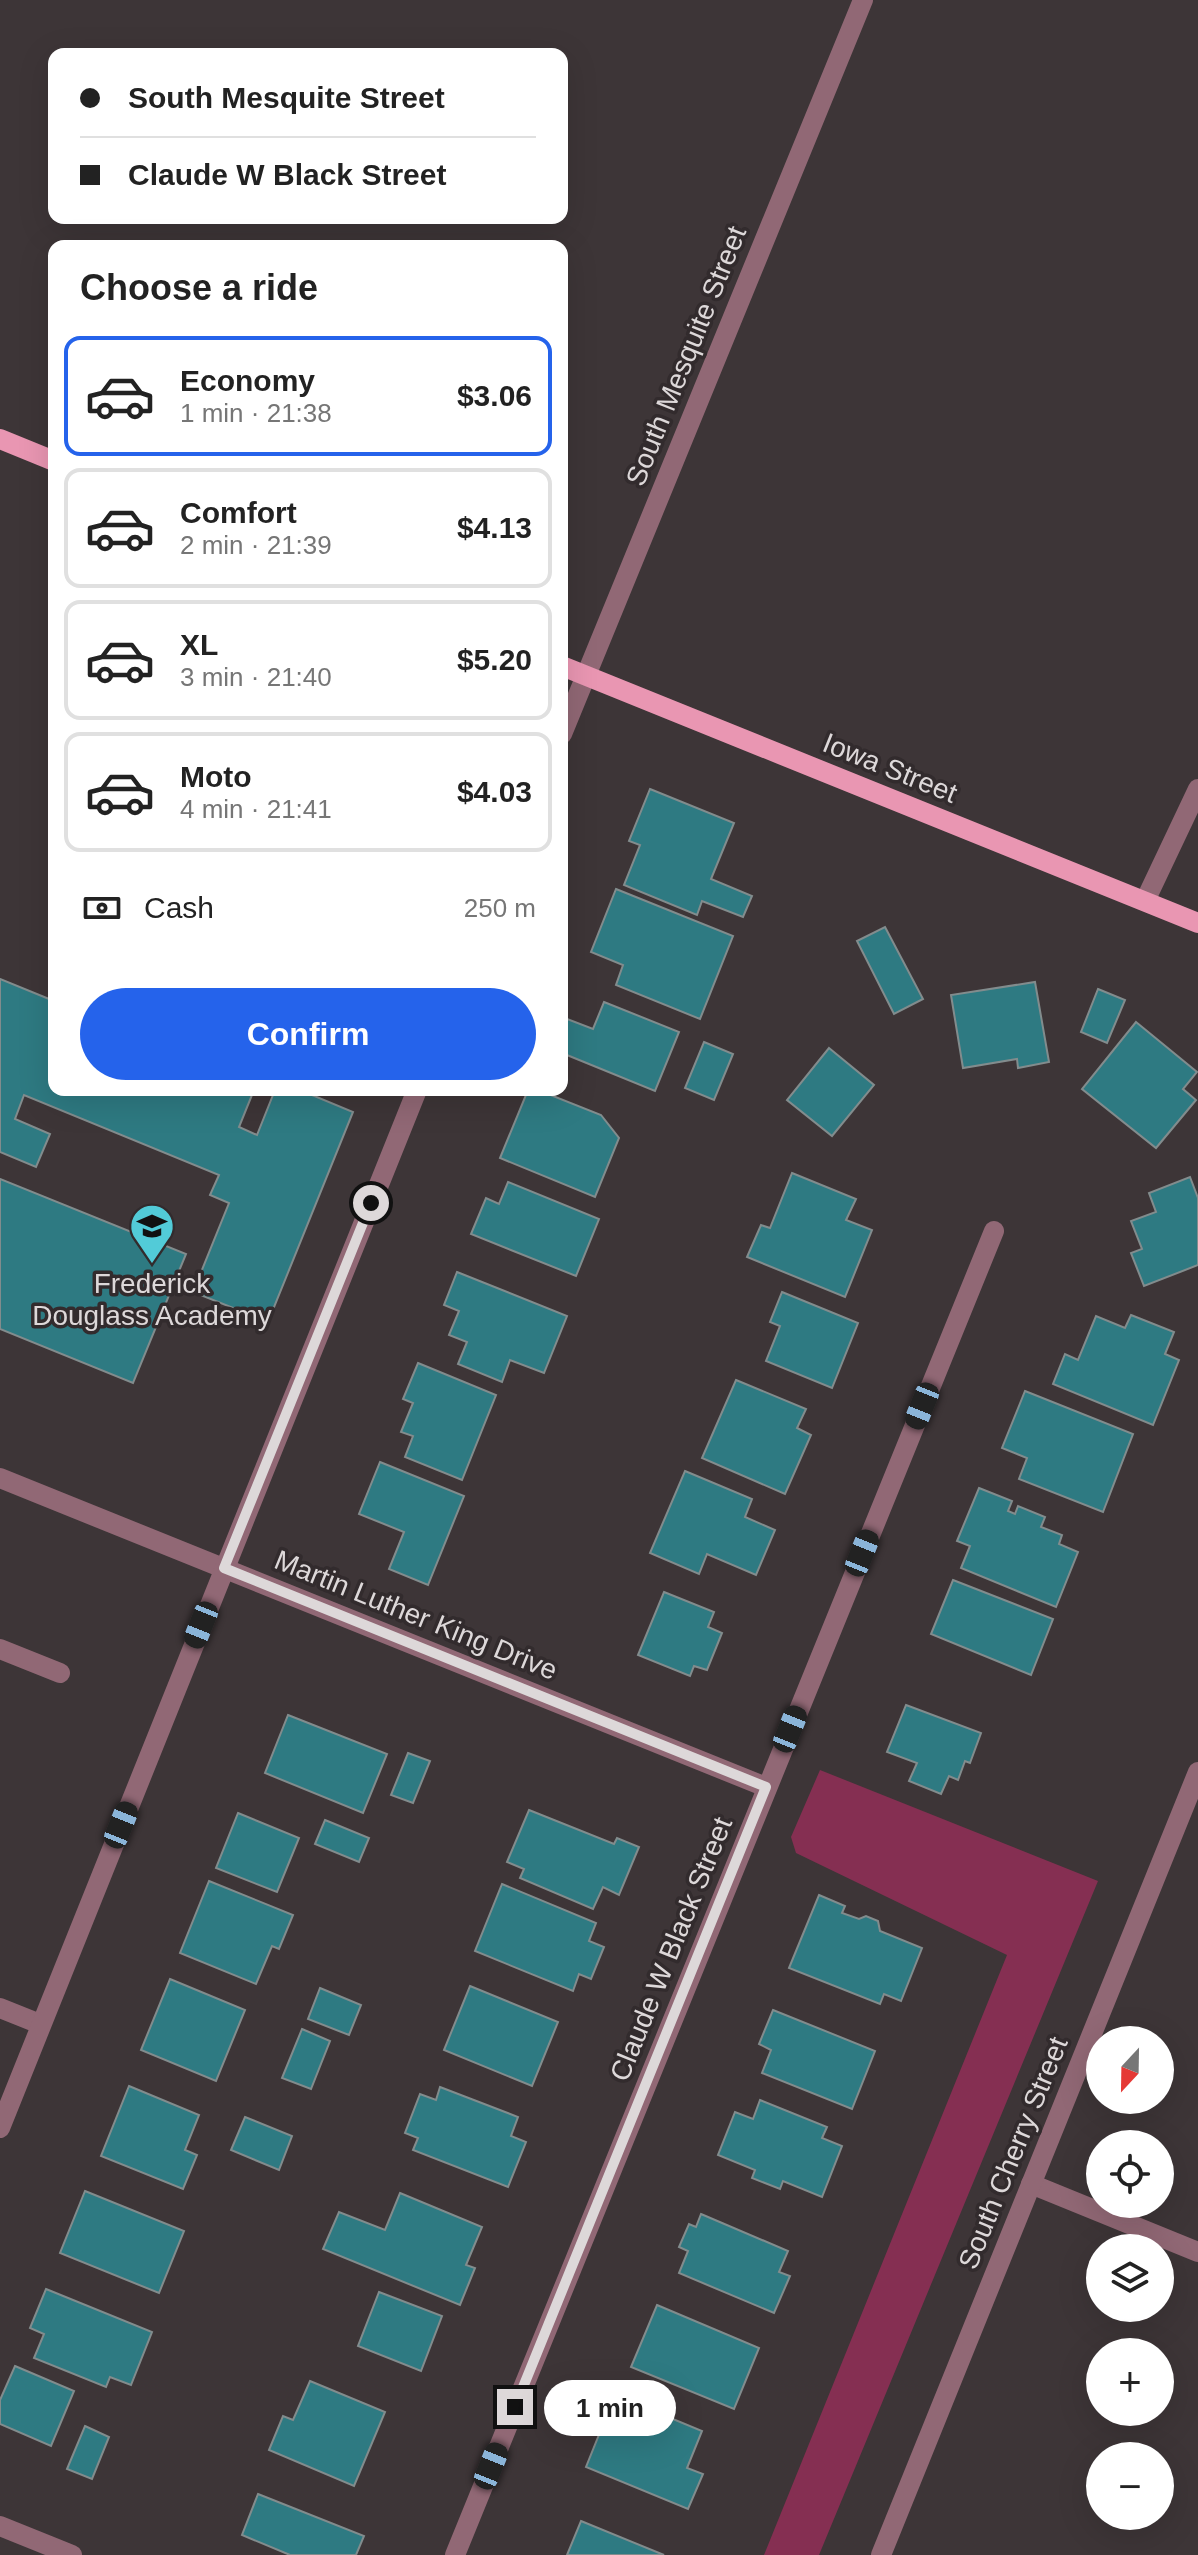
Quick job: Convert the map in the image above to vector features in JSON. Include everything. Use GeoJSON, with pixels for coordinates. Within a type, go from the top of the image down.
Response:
{"type":"FeatureCollection","features":[{"type":"Feature","properties":{"kind":"main road"},"geometry":{"type":"LineString","coordinates":[[0,439],[48,459]]}},
{"type":"Feature","properties":{"kind":"main road","name":"Iowa Street"},"geometry":{"type":"LineString","coordinates":[[568,668],[1198,923]]}},
{"type":"Feature","properties":{"kind":"street","name":"South Mesquite Street"},"geometry":{"type":"LineString","coordinates":[[568,719],[863,0]]}},
{"type":"Feature","properties":{"kind":"street"},"geometry":{"type":"LineString","coordinates":[[1145,901],[1198,789]]}},
{"type":"Feature","properties":{"kind":"street"},"geometry":{"type":"LineString","coordinates":[[0,2128],[415,1096]]}},
{"type":"Feature","properties":{"kind":"street","name":"Claude W Black Street"},"geometry":{"type":"LineString","coordinates":[[455,2555],[994,1231]]}},
{"type":"Feature","properties":{"kind":"street","name":"Martin Luther King Drive"},"geometry":{"type":"LineString","coordinates":[[0,1478],[766,1787]]}},
{"type":"Feature","properties":{"kind":"street"},"geometry":{"type":"LineString","coordinates":[[0,1649],[60,1673]]}},
{"type":"Feature","properties":{"kind":"street","name":"South Cherry Street"},"geometry":{"type":"LineString","coordinates":[[881,2555],[1198,1772]]}},
{"type":"Feature","properties":{"kind":"street"},"geometry":{"type":"LineString","coordinates":[[0,2008],[40,2024]]}},
{"type":"Feature","properties":{"kind":"street"},"geometry":{"type":"LineString","coordinates":[[1031,2184],[1198,2252]]}},
{"type":"Feature","properties":{"kind":"street"},"geometry":{"type":"LineString","coordinates":[[0,2526],[72,2555]]}},
{"type":"Feature","properties":{"kind":"shaded area"},"geometry":{"type":"Polygon","coordinates":[[[820,1770],[1098,1881],[819,2555],[764,2555],[1007,1955],[796,1853],[791,1837],[820,1770]]]}},
{"type":"Feature","properties":{"kind":"building"},"geometry":{"type":"Polygon","coordinates":[[[650,789],[734,823],[711,879],[752,896],[743,917],[702,901],[697,915],[624,885],[640,845],[629,841],[650,789]]]}},
{"type":"Feature","properties":{"kind":"building"},"geometry":{"type":"Polygon","coordinates":[[[616,889],[733,936],[700,1019],[616,985],[623,965],[591,952],[616,889]]]}},
{"type":"Feature","properties":{"kind":"building"},"geometry":{"type":"Polygon","coordinates":[[[885,927],[923,999],[894,1014],[857,941],[885,927]]]}},
{"type":"Feature","properties":{"kind":"building"},"geometry":{"type":"Polygon","coordinates":[[[0,979],[48,999],[48,1096],[252,1096],[239,1127],[257,1135],[273,1096],[314,1096],[353,1112],[268,1322],[193,1292],[229,1203],[210,1195],[219,1175],[24,1095],[15,1119],[50,1134],[36,1167],[0,1152],[0,979]]]}},
{"type":"Feature","properties":{"kind":"building"},"geometry":{"type":"Polygon","coordinates":[[[1035,982],[1049,1062],[1018,1068],[1017,1059],[963,1068],[951,995],[1035,982]]]}},
{"type":"Feature","properties":{"kind":"building"},"geometry":{"type":"Polygon","coordinates":[[[1098,989],[1125,1000],[1107,1043],[1081,1032],[1098,989]]]}},
{"type":"Feature","properties":{"kind":"building"},"geometry":{"type":"Polygon","coordinates":[[[604,1002],[679,1032],[655,1091],[568,1055],[568,1019],[593,1029],[604,1002]]]}},
{"type":"Feature","properties":{"kind":"building"},"geometry":{"type":"Polygon","coordinates":[[[1136,1022],[1197,1072],[1183,1089],[1196,1100],[1156,1148],[1082,1089],[1136,1022]]]}},
{"type":"Feature","properties":{"kind":"building"},"geometry":{"type":"Polygon","coordinates":[[[704,1042],[733,1054],[714,1100],[685,1088],[704,1042]]]}},
{"type":"Feature","properties":{"kind":"building"},"geometry":{"type":"Polygon","coordinates":[[[829,1048],[874,1085],[832,1136],[787,1100],[829,1048]]]}},
{"type":"Feature","properties":{"kind":"building"},"geometry":{"type":"Polygon","coordinates":[[[526,1096],[553,1096],[601,1115],[619,1138],[595,1197],[500,1158],[526,1096]]]}},
{"type":"Feature","properties":{"kind":"building"},"geometry":{"type":"Polygon","coordinates":[[[792,1173],[856,1199],[846,1220],[872,1230],[845,1297],[747,1257],[761,1225],[770,1228],[792,1173]]]}},
{"type":"Feature","properties":{"kind":"building"},"geometry":{"type":"Polygon","coordinates":[[[1190,1177],[1198,1198],[1198,1265],[1144,1286],[1131,1253],[1142,1249],[1131,1221],[1156,1212],[1149,1193],[1190,1177]]]}},
{"type":"Feature","properties":{"kind":"building"},"geometry":{"type":"Polygon","coordinates":[[[0,1179],[186,1254],[133,1383],[0,1329],[0,1179]]]}},
{"type":"Feature","properties":{"kind":"building"},"geometry":{"type":"Polygon","coordinates":[[[508,1182],[599,1219],[576,1276],[471,1234],[486,1198],[499,1204],[508,1182]]]}},
{"type":"Feature","properties":{"kind":"building"},"geometry":{"type":"Polygon","coordinates":[[[457,1272],[567,1316],[544,1373],[510,1360],[502,1382],[458,1364],[467,1342],[449,1335],[459,1311],[444,1305],[457,1272]]]}},
{"type":"Feature","properties":{"kind":"building"},"geometry":{"type":"Polygon","coordinates":[[[782,1292],[858,1323],[832,1388],[766,1361],[780,1326],[770,1322],[782,1292]]]}},
{"type":"Feature","properties":{"kind":"building"},"geometry":{"type":"Polygon","coordinates":[[[1131,1315],[1174,1332],[1165,1354],[1179,1360],[1153,1425],[1053,1384],[1065,1354],[1078,1360],[1096,1316],[1125,1328],[1131,1315]]]}},
{"type":"Feature","properties":{"kind":"building"},"geometry":{"type":"Polygon","coordinates":[[[418,1363],[496,1395],[462,1480],[405,1457],[413,1436],[401,1432],[413,1403],[403,1399],[418,1363]]]}},
{"type":"Feature","properties":{"kind":"building"},"geometry":{"type":"Polygon","coordinates":[[[736,1380],[806,1409],[797,1428],[811,1435],[785,1494],[702,1458],[736,1380]]]}},
{"type":"Feature","properties":{"kind":"building"},"geometry":{"type":"Polygon","coordinates":[[[1025,1391],[1133,1434],[1103,1512],[1019,1479],[1027,1458],[1002,1448],[1025,1391]]]}},
{"type":"Feature","properties":{"kind":"building"},"geometry":{"type":"Polygon","coordinates":[[[380,1462],[464,1496],[428,1585],[389,1569],[404,1532],[359,1514],[380,1462]]]}},
{"type":"Feature","properties":{"kind":"building"},"geometry":{"type":"Polygon","coordinates":[[[685,1471],[752,1499],[745,1517],[775,1530],[756,1575],[707,1554],[699,1574],[650,1553],[685,1471]]]}},
{"type":"Feature","properties":{"kind":"building"},"geometry":{"type":"Polygon","coordinates":[[[979,1488],[1012,1501],[1008,1511],[1015,1514],[1018,1506],[1045,1517],[1041,1527],[1062,1535],[1059,1544],[1078,1552],[1056,1607],[961,1568],[970,1546],[957,1541],[979,1488]]]}},
{"type":"Feature","properties":{"kind":"building"},"geometry":{"type":"Polygon","coordinates":[[[953,1580],[1053,1619],[1031,1675],[931,1634],[953,1580]]]}},
{"type":"Feature","properties":{"kind":"building"},"geometry":{"type":"Polygon","coordinates":[[[664,1592],[714,1612],[708,1627],[722,1633],[707,1670],[694,1666],[690,1676],[638,1655],[664,1592]]]}},
{"type":"Feature","properties":{"kind":"building"},"geometry":{"type":"Polygon","coordinates":[[[906,1705],[981,1733],[970,1763],[965,1761],[958,1780],[949,1776],[941,1794],[909,1781],[917,1763],[887,1752],[906,1705]]]}},
{"type":"Feature","properties":{"kind":"building"},"geometry":{"type":"Polygon","coordinates":[[[288,1715],[387,1754],[363,1813],[265,1773],[288,1715]]]}},
{"type":"Feature","properties":{"kind":"building"},"geometry":{"type":"Polygon","coordinates":[[[408,1753],[430,1761],[413,1803],[391,1795],[408,1753]]]}},
{"type":"Feature","properties":{"kind":"building"},"geometry":{"type":"Polygon","coordinates":[[[529,1810],[614,1844],[617,1838],[639,1847],[619,1895],[603,1887],[593,1909],[520,1878],[524,1869],[507,1862],[529,1810]]]}},
{"type":"Feature","properties":{"kind":"building"},"geometry":{"type":"Polygon","coordinates":[[[238,1813],[299,1838],[277,1892],[216,1868],[238,1813]]]}},
{"type":"Feature","properties":{"kind":"building"},"geometry":{"type":"Polygon","coordinates":[[[325,1820],[369,1838],[359,1862],[315,1844],[325,1820]]]}},
{"type":"Feature","properties":{"kind":"building"},"geometry":{"type":"Polygon","coordinates":[[[209,1881],[293,1915],[279,1949],[272,1946],[256,1984],[180,1953],[209,1881]]]}},
{"type":"Feature","properties":{"kind":"building"},"geometry":{"type":"Polygon","coordinates":[[[502,1884],[596,1923],[589,1941],[604,1947],[591,1979],[579,1974],[573,1991],[475,1951],[502,1884]]]}},
{"type":"Feature","properties":{"kind":"building"},"geometry":{"type":"Polygon","coordinates":[[[819,1895],[845,1906],[842,1913],[878,1921],[880,1931],[922,1948],[901,2001],[884,1994],[880,2004],[789,1968],[819,1895]]]}},
{"type":"Feature","properties":{"kind":"building"},"geometry":{"type":"Polygon","coordinates":[[[170,1979],[245,2010],[216,2081],[141,2050],[170,1979]]]}},
{"type":"Feature","properties":{"kind":"building"},"geometry":{"type":"Polygon","coordinates":[[[470,1986],[558,2022],[532,2086],[444,2050],[470,1986]]]}},
{"type":"Feature","properties":{"kind":"building"},"geometry":{"type":"Polygon","coordinates":[[[320,1988],[361,2005],[349,2035],[308,2019],[320,1988]]]}},
{"type":"Feature","properties":{"kind":"building"},"geometry":{"type":"Polygon","coordinates":[[[773,2010],[875,2051],[852,2109],[762,2073],[771,2050],[759,2044],[773,2010]]]}},
{"type":"Feature","properties":{"kind":"building"},"geometry":{"type":"Polygon","coordinates":[[[302,2029],[330,2041],[311,2089],[282,2078],[302,2029]]]}},
{"type":"Feature","properties":{"kind":"building"},"geometry":{"type":"Polygon","coordinates":[[[129,2086],[199,2115],[185,2150],[197,2155],[183,2189],[101,2156],[129,2086]]]}},
{"type":"Feature","properties":{"kind":"building"},"geometry":{"type":"Polygon","coordinates":[[[440,2087],[518,2117],[511,2136],[526,2142],[508,2187],[413,2150],[418,2138],[405,2133],[420,2094],[436,2100],[440,2087]]]}},
{"type":"Feature","properties":{"kind":"building"},"geometry":{"type":"Polygon","coordinates":[[[760,2100],[827,2127],[822,2138],[842,2146],[822,2197],[783,2181],[780,2189],[752,2178],[755,2170],[718,2155],[735,2112],[753,2119],[760,2100]]]}},
{"type":"Feature","properties":{"kind":"building"},"geometry":{"type":"Polygon","coordinates":[[[245,2117],[292,2136],[279,2170],[231,2150],[245,2117]]]}},
{"type":"Feature","properties":{"kind":"building"},"geometry":{"type":"Polygon","coordinates":[[[85,2191],[184,2231],[159,2293],[60,2253],[85,2191]]]}},
{"type":"Feature","properties":{"kind":"building"},"geometry":{"type":"Polygon","coordinates":[[[400,2193],[482,2227],[466,2265],[475,2268],[460,2305],[323,2249],[339,2212],[385,2230],[400,2193]]]}},
{"type":"Feature","properties":{"kind":"building"},"geometry":{"type":"Polygon","coordinates":[[[701,2214],[788,2251],[779,2272],[790,2276],[774,2313],[679,2273],[688,2251],[679,2247],[689,2224],[696,2227],[701,2214]]]}},
{"type":"Feature","properties":{"kind":"building"},"geometry":{"type":"Polygon","coordinates":[[[46,2289],[152,2332],[131,2385],[110,2377],[106,2387],[34,2358],[44,2334],[30,2328],[46,2289]]]}},
{"type":"Feature","properties":{"kind":"building"},"geometry":{"type":"Polygon","coordinates":[[[379,2292],[442,2316],[421,2371],[358,2346],[379,2292]]]}},
{"type":"Feature","properties":{"kind":"building"},"geometry":{"type":"Polygon","coordinates":[[[657,2305],[759,2348],[734,2409],[631,2367],[657,2305]]]}},
{"type":"Feature","properties":{"kind":"building"},"geometry":{"type":"Polygon","coordinates":[[[15,2366],[74,2391],[51,2446],[0,2424],[0,2400],[15,2366]]]}},
{"type":"Feature","properties":{"kind":"building"},"geometry":{"type":"Polygon","coordinates":[[[310,2381],[385,2412],[354,2486],[269,2450],[283,2416],[293,2420],[310,2381]]]}},
{"type":"Feature","properties":{"kind":"building"},"geometry":{"type":"Polygon","coordinates":[[[615,2395],[702,2431],[687,2468],[703,2474],[688,2509],[586,2467],[615,2395]]]}},
{"type":"Feature","properties":{"kind":"building"},"geometry":{"type":"Polygon","coordinates":[[[85,2426],[109,2437],[92,2479],[67,2469],[85,2426]]]}},
{"type":"Feature","properties":{"kind":"building"},"geometry":{"type":"Polygon","coordinates":[[[258,2494],[364,2536],[356,2555],[290,2555],[242,2535],[258,2494]]]}},
{"type":"Feature","properties":{"kind":"building"},"geometry":{"type":"Polygon","coordinates":[[[581,2521],[664,2555],[567,2555],[581,2521]]]}},
{"type":"Feature","properties":{"kind":"place","name":"Frederick Douglass Academy"},"geometry":{"type":"Point","coordinates":[152,1265]}},
{"type":"Feature","properties":{"kind":"route"},"geometry":{"type":"LineString","coordinates":[[371,1203],[224,1568],[766,1787],[515,2407]]}}]}
